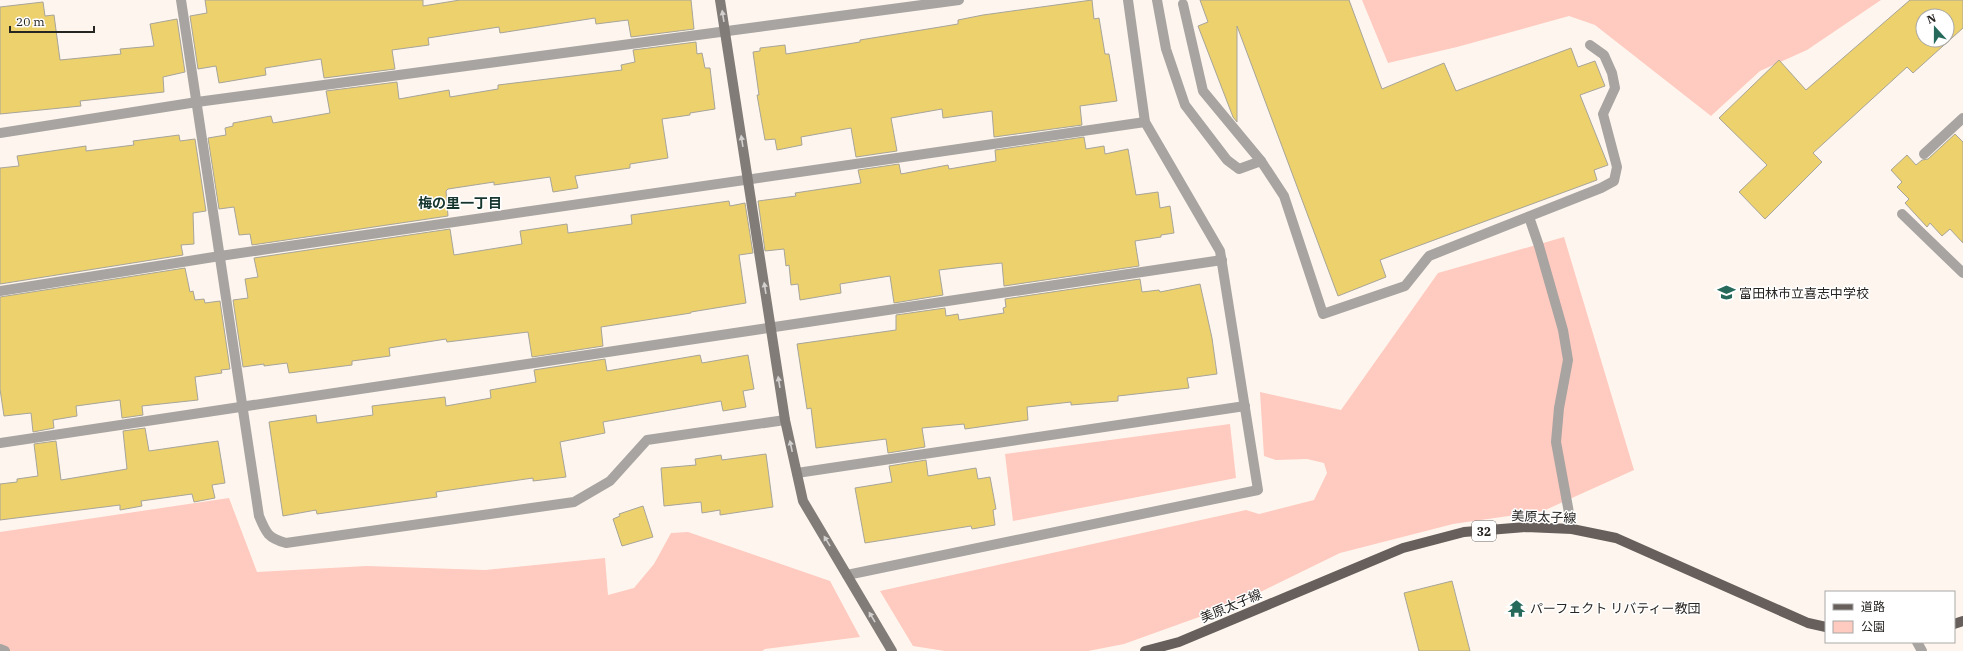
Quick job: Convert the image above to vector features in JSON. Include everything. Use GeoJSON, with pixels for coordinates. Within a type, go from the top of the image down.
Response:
{"type":"FeatureCollection","features":[{"type":"Feature","properties":{"kind":"main road","name":"美原太子線"},"geometry":{"type":"LineString","coordinates":[[1145,651],[1180,642],[1403,548],[1464,532],[1526,527],[1572,529],[1616,538],[1808,623],[1825,627]]}},
{"type":"Feature","properties":{"kind":"street"},"geometry":{"type":"LineString","coordinates":[[181,0],[259,516],[265,531],[273,540],[286,543],[574,502],[610,481],[647,440],[785,420]]}},
{"type":"Feature","properties":{"kind":"street"},"geometry":{"type":"LineString","coordinates":[[720,0],[785,420],[803,501],[892,651]]}},
{"type":"Feature","properties":{"kind":"street"},"geometry":{"type":"LineString","coordinates":[[0,133],[197,102],[959,0]]}},
{"type":"Feature","properties":{"kind":"street"},"geometry":{"type":"LineString","coordinates":[[846,574],[1258,490],[1220,251],[1145,122],[1128,0]]}},
{"type":"Feature","properties":{"kind":"street"},"geometry":{"type":"LineString","coordinates":[[1157,0],[1166,48],[1185,105],[1227,160],[1239,170],[1261,161]]}},
{"type":"Feature","properties":{"kind":"street"},"geometry":{"type":"LineString","coordinates":[[1183,4],[1202,91],[1261,161],[1284,196],[1323,314],[1405,286],[1430,256],[1601,188],[1614,180],[1617,166],[1603,114],[1615,88],[1612,73],[1604,55],[1590,45]]}},
{"type":"Feature","properties":{"kind":"street"},"geometry":{"type":"LineString","coordinates":[[1924,154],[1963,118]]}},
{"type":"Feature","properties":{"kind":"street"},"geometry":{"type":"LineString","coordinates":[[0,291],[220,256],[1145,122]]}},
{"type":"Feature","properties":{"kind":"street"},"geometry":{"type":"LineString","coordinates":[[1902,214],[1963,273]]}},
{"type":"Feature","properties":{"kind":"street"},"geometry":{"type":"LineString","coordinates":[[1529,217],[1540,246],[1568,360],[1559,408],[1556,442],[1572,529]]}},
{"type":"Feature","properties":{"kind":"street"},"geometry":{"type":"LineString","coordinates":[[0,442],[1222,260]]}},
{"type":"Feature","properties":{"kind":"street"},"geometry":{"type":"LineString","coordinates":[[797,473],[1245,406]]}},
{"type":"Feature","properties":{"kind":"street"},"geometry":{"type":"LineString","coordinates":[[0,649],[5,651]]}},
{"type":"Feature","properties":{"kind":"green space"},"geometry":{"type":"Polygon","coordinates":[[[1362,0],[1881,0],[1807,50],[1760,71],[1711,116],[1595,25],[1569,16],[1457,47],[1388,63],[1362,0]]]}},
{"type":"Feature","properties":{"kind":"green space"},"geometry":{"type":"Polygon","coordinates":[[[1564,237],[1634,470],[1543,511],[1453,524],[1340,553],[1238,603],[1124,644],[1088,651],[945,651],[913,646],[880,591],[1246,510],[1259,514],[1314,500],[1327,473],[1324,463],[1307,459],[1276,460],[1264,456],[1260,392],[1341,410],[1438,273],[1564,237]]]}},
{"type":"Feature","properties":{"kind":"green space"},"geometry":{"type":"Polygon","coordinates":[[[1230,424],[1236,478],[1013,521],[1005,454],[1230,424]]]}},
{"type":"Feature","properties":{"kind":"green space"},"geometry":{"type":"Polygon","coordinates":[[[229,498],[257,572],[367,566],[485,570],[605,558],[608,595],[634,588],[654,564],[671,533],[688,532],[830,581],[860,637],[765,649],[762,651],[0,651],[0,532],[229,498]]]}},
{"type":"Feature","properties":{"kind":"building"},"geometry":{"type":"Polygon","coordinates":[[[205,0],[423,0],[423,6],[460,0],[691,0],[694,29],[631,37],[628,20],[596,24],[595,18],[500,33],[499,27],[428,38],[429,45],[392,50],[395,69],[324,78],[321,59],[265,68],[266,75],[219,83],[216,66],[198,69],[190,16],[207,13],[205,0]]]}},
{"type":"Feature","properties":{"kind":"building"},"geometry":{"type":"Polygon","coordinates":[[[1092,0],[1094,19],[1099,18],[1105,54],[1109,54],[1117,101],[1080,106],[1082,125],[994,137],[992,111],[943,118],[942,109],[891,118],[897,151],[856,157],[851,128],[801,137],[802,145],[777,150],[775,139],[765,140],[757,95],[759,95],[753,52],[760,51],[760,48],[785,45],[786,54],[958,24],[958,20],[983,15],[1092,0]]]}},
{"type":"Feature","properties":{"kind":"building"},"geometry":{"type":"Polygon","coordinates":[[[1200,0],[1349,0],[1382,89],[1444,63],[1456,91],[1571,48],[1578,67],[1595,61],[1605,86],[1580,95],[1608,165],[1594,170],[1597,180],[1380,260],[1386,277],[1338,296],[1237,26],[1237,122],[1233,117],[1198,26],[1208,22],[1200,0]]]}},
{"type":"Feature","properties":{"kind":"building"},"geometry":{"type":"Polygon","coordinates":[[[1910,0],[1963,0],[1963,28],[1955,35],[1955,8],[1915,8],[1915,48],[1941,48],[1913,73],[1907,67],[1813,153],[1822,162],[1765,219],[1739,192],[1767,165],[1719,118],[1779,60],[1806,90],[1910,0]]]}},
{"type":"Feature","properties":{"kind":"building"},"geometry":{"type":"Polygon","coordinates":[[[43,2],[45,16],[54,15],[60,60],[121,54],[120,49],[154,46],[150,24],[177,19],[185,72],[163,77],[164,92],[80,101],[81,106],[0,114],[0,7],[43,2]]]}},
{"type":"Feature","properties":{"kind":"building"},"geometry":{"type":"Polygon","coordinates":[[[696,42],[697,54],[702,53],[705,68],[710,68],[715,109],[690,113],[690,115],[662,119],[668,158],[630,164],[630,168],[575,176],[578,188],[553,192],[550,177],[494,185],[494,182],[448,189],[446,191],[448,216],[252,245],[250,234],[239,235],[234,207],[219,209],[208,138],[226,135],[225,128],[233,126],[233,123],[271,116],[273,123],[330,113],[326,91],[397,82],[399,99],[449,90],[450,97],[498,89],[498,85],[622,70],[621,65],[635,62],[633,50],[696,42]]]}},
{"type":"Feature","properties":{"kind":"building"},"geometry":{"type":"Polygon","coordinates":[[[1955,134],[1963,142],[1963,243],[1950,229],[1942,236],[1930,223],[1927,227],[1905,203],[1909,199],[1897,187],[1902,182],[1891,170],[1907,155],[1916,165],[1922,160],[1928,159],[1955,134]]]}},
{"type":"Feature","properties":{"kind":"building"},"geometry":{"type":"Polygon","coordinates":[[[179,135],[180,141],[195,139],[206,211],[193,213],[194,244],[181,245],[183,255],[0,284],[0,168],[19,166],[17,156],[86,146],[86,151],[134,145],[133,141],[179,135]]]}},
{"type":"Feature","properties":{"kind":"building"},"geometry":{"type":"Polygon","coordinates":[[[1084,137],[1086,149],[1104,146],[1105,154],[1128,149],[1136,195],[1158,192],[1160,208],[1170,206],[1174,233],[1161,235],[1161,237],[1135,241],[1139,266],[1004,286],[1002,263],[939,270],[943,295],[894,303],[890,276],[840,284],[841,293],[800,300],[798,284],[791,285],[789,265],[786,266],[784,249],[765,251],[758,201],[796,196],[795,193],[861,183],[858,170],[899,164],[901,174],[948,165],[949,169],[996,161],[995,150],[1084,137]]]}},
{"type":"Feature","properties":{"kind":"building"},"geometry":{"type":"Polygon","coordinates":[[[729,201],[730,206],[745,203],[753,253],[739,255],[746,303],[601,327],[603,346],[532,357],[528,332],[447,342],[446,339],[389,348],[390,356],[352,361],[352,365],[289,373],[287,363],[243,367],[233,300],[248,298],[245,279],[258,277],[254,258],[450,229],[454,255],[522,244],[520,231],[567,224],[568,233],[632,224],[631,215],[729,201]]]}},
{"type":"Feature","properties":{"kind":"building"},"geometry":{"type":"Polygon","coordinates":[[[185,268],[190,292],[193,291],[195,300],[204,299],[205,303],[220,301],[230,369],[221,370],[222,373],[195,377],[198,400],[142,406],[143,415],[122,418],[120,400],[76,406],[77,416],[53,420],[54,428],[33,432],[31,413],[4,416],[0,389],[0,297],[185,268]]]}},
{"type":"Feature","properties":{"kind":"building"},"geometry":{"type":"Polygon","coordinates":[[[1140,279],[1142,292],[1159,290],[1160,292],[1200,284],[1212,338],[1217,374],[1187,378],[1189,388],[1118,396],[1118,401],[1071,405],[1071,402],[1027,407],[1028,420],[965,429],[964,424],[922,428],[925,447],[888,453],[886,439],[816,448],[811,408],[807,409],[797,344],[896,330],[896,315],[945,308],[946,316],[958,314],[959,320],[1004,313],[1003,308],[1006,307],[1005,299],[1140,279]]]}},
{"type":"Feature","properties":{"kind":"building"},"geometry":{"type":"Polygon","coordinates":[[[700,355],[702,363],[748,355],[754,389],[743,391],[746,407],[723,411],[721,401],[603,422],[605,433],[560,442],[566,477],[533,481],[533,478],[436,492],[437,497],[317,514],[316,510],[283,516],[269,422],[316,415],[317,423],[373,415],[372,406],[445,397],[446,406],[491,398],[490,390],[536,382],[534,370],[605,359],[607,371],[700,355]]]}},
{"type":"Feature","properties":{"kind":"building"},"geometry":{"type":"Polygon","coordinates":[[[145,428],[149,451],[218,441],[225,483],[212,485],[215,498],[194,502],[192,494],[141,501],[142,506],[120,510],[120,505],[0,520],[0,484],[17,482],[17,479],[38,476],[34,444],[56,441],[61,480],[127,469],[123,431],[145,428]]]}},
{"type":"Feature","properties":{"kind":"building"},"geometry":{"type":"Polygon","coordinates":[[[766,454],[773,507],[720,515],[720,510],[702,513],[701,502],[664,506],[661,468],[696,465],[695,459],[721,455],[722,460],[766,454]]]}},
{"type":"Feature","properties":{"kind":"building"},"geometry":{"type":"Polygon","coordinates":[[[926,460],[928,476],[976,468],[978,479],[990,477],[996,509],[993,510],[995,525],[972,529],[971,526],[865,543],[855,488],[892,482],[889,466],[926,460]]]}},
{"type":"Feature","properties":{"kind":"building"},"geometry":{"type":"Polygon","coordinates":[[[643,506],[653,537],[622,546],[613,519],[620,516],[619,514],[643,506]]]}},
{"type":"Feature","properties":{"kind":"building"},"geometry":{"type":"Polygon","coordinates":[[[1452,581],[1470,651],[1419,651],[1404,593],[1452,581]]]}},
{"type":"Feature","properties":{"kind":"place","name":"富田林市立喜志中学校"},"geometry":{"type":"Point","coordinates":[1726,293]}},
{"type":"Feature","properties":{"kind":"place","name":"パーフェクト リバティー教団"},"geometry":{"type":"Point","coordinates":[1517,608]}},
{"type":"Feature","properties":{"kind":"district","name":"梅の里一丁目"},"geometry":{"type":"Point","coordinates":[460,203]}}]}
